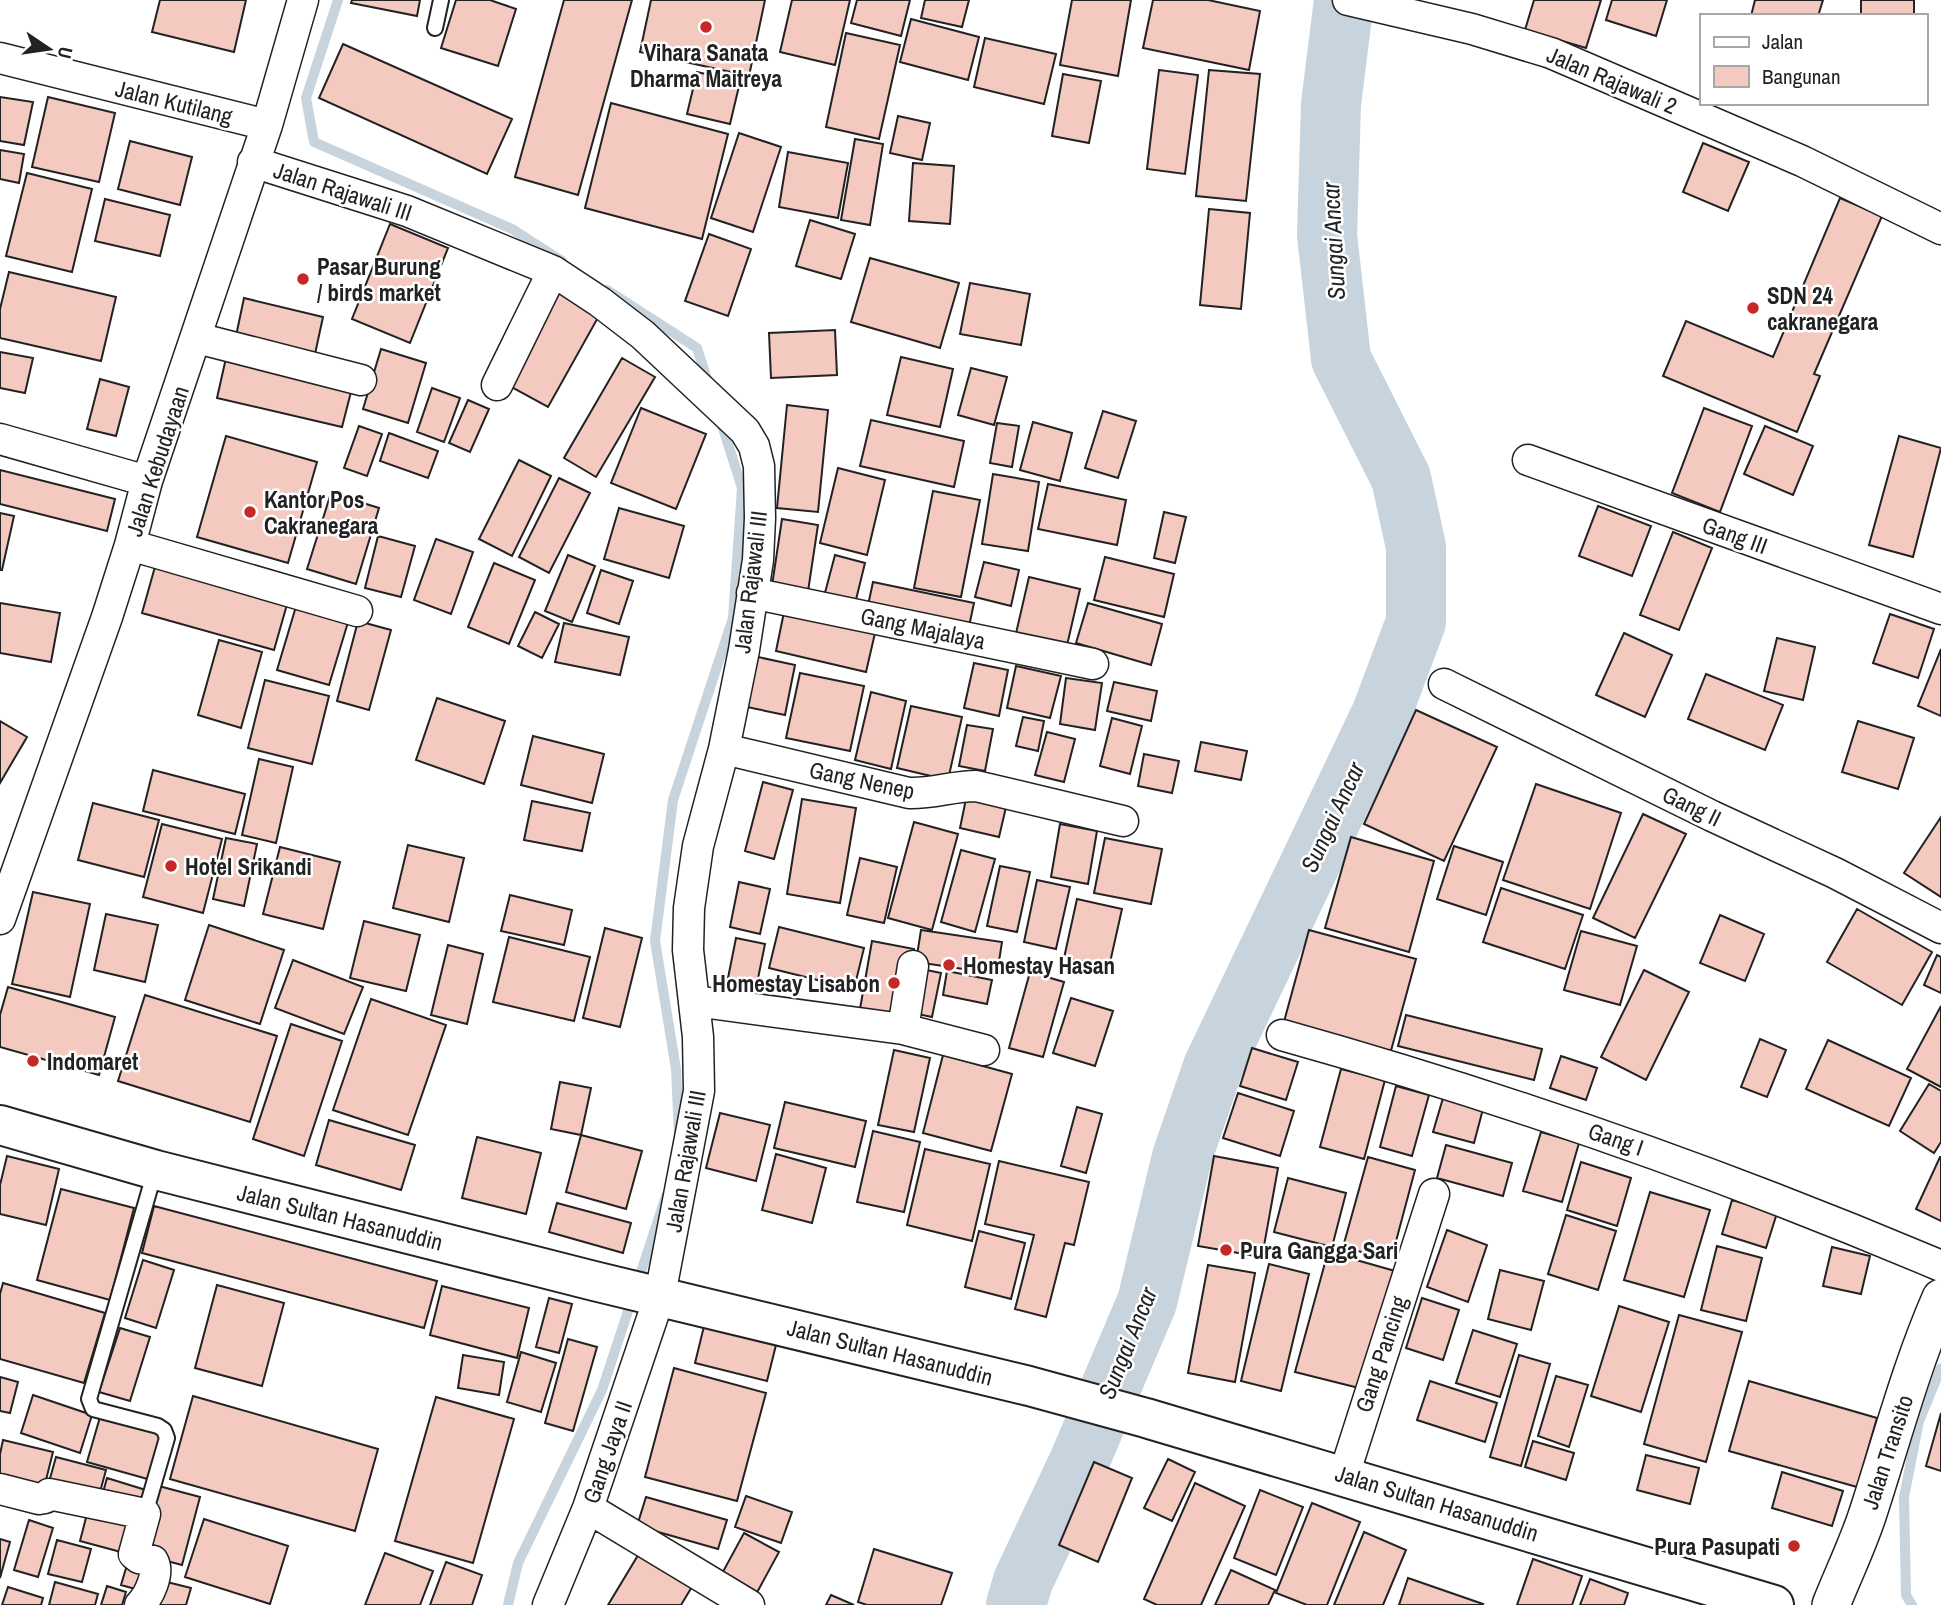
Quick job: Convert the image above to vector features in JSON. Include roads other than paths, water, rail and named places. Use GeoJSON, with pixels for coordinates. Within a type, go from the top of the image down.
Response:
{"type":"FeatureCollection","features":[{"type":"Feature","properties":{"kind":"main road","name":"Jalan Sultan Hasanuddin"},"geometry":{"type":"LineString","coordinates":[[2,1133],[1029,1386],[1344,1475],[1774,1605]]}},
{"type":"Feature","properties":{"kind":"street","name":"Jalan Kebudayaan"},"geometry":{"type":"LineString","coordinates":[[0,919],[130,545],[147,481],[267,125],[303,0]]}},
{"type":"Feature","properties":{"kind":"street","name":"Jalan Rajawali 2"},"geometry":{"type":"LineString","coordinates":[[1348,0],[1472,29],[1550,52],[1802,160],[1941,229]]}},
{"type":"Feature","properties":{"kind":"street","name":"Jalan Kutilang"},"geometry":{"type":"LineString","coordinates":[[0,58],[267,125]]}},
{"type":"Feature","properties":{"kind":"street","name":"Jalan Rajawali III"},"geometry":{"type":"LineString","coordinates":[[253,162],[407,211],[553,271],[643,335],[746,430],[754,446],[759,466],[758,561],[744,650],[724,749],[698,846],[689,908],[688,950],[698,1037],[699,1091],[653,1294]]}},
{"type":"Feature","properties":{"kind":"street"},"geometry":{"type":"LineString","coordinates":[[497,385],[553,271]]}},
{"type":"Feature","properties":{"kind":"street"},"geometry":{"type":"LineString","coordinates":[[197,338],[361,380]]}},
{"type":"Feature","properties":{"kind":"street"},"geometry":{"type":"LineString","coordinates":[[0,439],[147,481]]}},
{"type":"Feature","properties":{"kind":"street","name":"Gang III"},"geometry":{"type":"LineString","coordinates":[[1528,460],[1941,609]]}},
{"type":"Feature","properties":{"kind":"street"},"geometry":{"type":"LineString","coordinates":[[130,545],[357,611]]}},
{"type":"Feature","properties":{"kind":"street","name":"Gang Majalaya"},"geometry":{"type":"LineString","coordinates":[[752,593],[1093,664]]}},
{"type":"Feature","properties":{"kind":"street","name":"Gang II"},"geometry":{"type":"LineString","coordinates":[[1444,684],[1712,816],[1835,873],[1941,928]]}},
{"type":"Feature","properties":{"kind":"street","name":"Gang Nenep"},"geometry":{"type":"LineString","coordinates":[[724,749],[909,793],[927,794],[958,786],[976,786],[1124,821]]}},
{"type":"Feature","properties":{"kind":"street"},"geometry":{"type":"LineString","coordinates":[[903,1029],[913,966]]}},
{"type":"Feature","properties":{"kind":"street"},"geometry":{"type":"LineString","coordinates":[[695,1001],[903,1029],[984,1051]]}},
{"type":"Feature","properties":{"kind":"street","name":"Gang I"},"geometry":{"type":"LineString","coordinates":[[1282,1035],[1460,1087],[1671,1158],[1941,1266]]}},
{"type":"Feature","properties":{"kind":"street","name":"Gang Pancing"},"geometry":{"type":"LineString","coordinates":[[1344,1475],[1434,1194]]}},
{"type":"Feature","properties":{"kind":"street","name":"Gang Jaya II"},"geometry":{"type":"LineString","coordinates":[[548,1605],[588,1508],[653,1294]]}},
{"type":"Feature","properties":{"kind":"street","name":"Jalan Transito"},"geometry":{"type":"LineString","coordinates":[[1831,1605],[1867,1517],[1883,1459],[1936,1324]]}},
{"type":"Feature","properties":{"kind":"street"},"geometry":{"type":"LineString","coordinates":[[0,1489],[39,1499],[49,1494],[145,1514],[134,1554],[153,1561],[156,1569],[147,1599],[140,1605]]}},
{"type":"Feature","properties":{"kind":"street"},"geometry":{"type":"LineString","coordinates":[[588,1508],[749,1605]]}},
{"type":"Feature","properties":{"kind":"lane"},"geometry":{"type":"LineString","coordinates":[[435,28],[441,0]]}},
{"type":"Feature","properties":{"kind":"lane"},"geometry":{"type":"LineString","coordinates":[[145,1514],[166,1433],[158,1426],[93,1409],[89,1399],[156,1170]]}},
{"type":"Feature","properties":{"kind":"waterway"},"geometry":{"type":"LineString","coordinates":[[338,0],[306,98],[314,142],[512,229],[562,261]]}},
{"type":"Feature","properties":{"kind":"waterway","name":"Sungai Ancar"},"geometry":{"type":"LineString","coordinates":[[1016,1605],[1023,1581],[1079,1462],[1147,1302],[1182,1157],[1213,1067],[1381,715],[1416,622],[1416,547],[1401,478],[1341,359],[1327,235],[1331,104],[1344,0]]}},
{"type":"Feature","properties":{"kind":"waterway"},"geometry":{"type":"LineString","coordinates":[[607,290],[697,348],[709,385]]}},
{"type":"Feature","properties":{"kind":"waterway"},"geometry":{"type":"LineString","coordinates":[[679,1134],[676,1069],[655,941],[673,800],[733,618],[742,488],[720,419]]}},
{"type":"Feature","properties":{"kind":"waterway"},"geometry":{"type":"LineString","coordinates":[[637,1284],[666,1196]]}},
{"type":"Feature","properties":{"kind":"waterway"},"geometry":{"type":"LineString","coordinates":[[508,1605],[518,1563],[602,1390],[632,1299]]}},
{"type":"Feature","properties":{"kind":"waterway"},"geometry":{"type":"LineString","coordinates":[[1912,1605],[1906,1595],[1904,1497],[1919,1421],[1941,1368]]}},
{"type":"Feature","properties":{"kind":"place","name":"Vihara Sanata Dharma Maitreya"},"geometry":{"type":"Point","coordinates":[706,27]}},
{"type":"Feature","properties":{"kind":"place","name":"Pasar Burung / birds market"},"geometry":{"type":"Point","coordinates":[303,279]}},
{"type":"Feature","properties":{"kind":"place","name":"SDN 24 cakranegara"},"geometry":{"type":"Point","coordinates":[1753,308]}},
{"type":"Feature","properties":{"kind":"place","name":"Kantor Pos Cakranegara"},"geometry":{"type":"Point","coordinates":[250,512]}},
{"type":"Feature","properties":{"kind":"place","name":"Hotel Srikandi"},"geometry":{"type":"Point","coordinates":[171,866]}},
{"type":"Feature","properties":{"kind":"place","name":"Homestay Hasan"},"geometry":{"type":"Point","coordinates":[949,965]}},
{"type":"Feature","properties":{"kind":"place","name":"Homestay Lisabon"},"geometry":{"type":"Point","coordinates":[894,983]}},
{"type":"Feature","properties":{"kind":"place","name":"Indomaret"},"geometry":{"type":"Point","coordinates":[33,1061]}},
{"type":"Feature","properties":{"kind":"place","name":"Pura Gangga Sari"},"geometry":{"type":"Point","coordinates":[1226,1250]}},
{"type":"Feature","properties":{"kind":"place","name":"Pura Pasupati"},"geometry":{"type":"Point","coordinates":[1794,1546]}}]}
